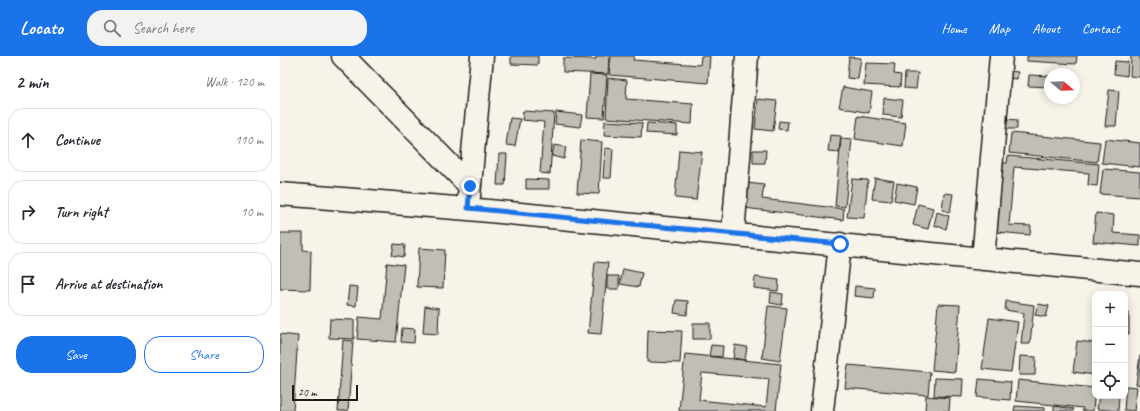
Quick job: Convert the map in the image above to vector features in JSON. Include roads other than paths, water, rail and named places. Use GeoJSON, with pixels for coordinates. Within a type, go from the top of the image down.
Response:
{"type":"FeatureCollection","features":[{"type":"Feature","properties":{"kind":"street"},"geometry":{"type":"LineString","coordinates":[[343,56],[470,186]]}},
{"type":"Feature","properties":{"kind":"street"},"geometry":{"type":"LineString","coordinates":[[468,208],[482,56]]}},
{"type":"Feature","properties":{"kind":"street"},"geometry":{"type":"LineString","coordinates":[[733,234],[747,56]]}},
{"type":"Feature","properties":{"kind":"street"},"geometry":{"type":"LineString","coordinates":[[983,259],[1001,56]]}},
{"type":"Feature","properties":{"kind":"street"},"geometry":{"type":"LineString","coordinates":[[280,194],[468,208],[1140,274]]}},
{"type":"Feature","properties":{"kind":"street"},"geometry":{"type":"LineString","coordinates":[[822,411],[840,244]]}}]}
